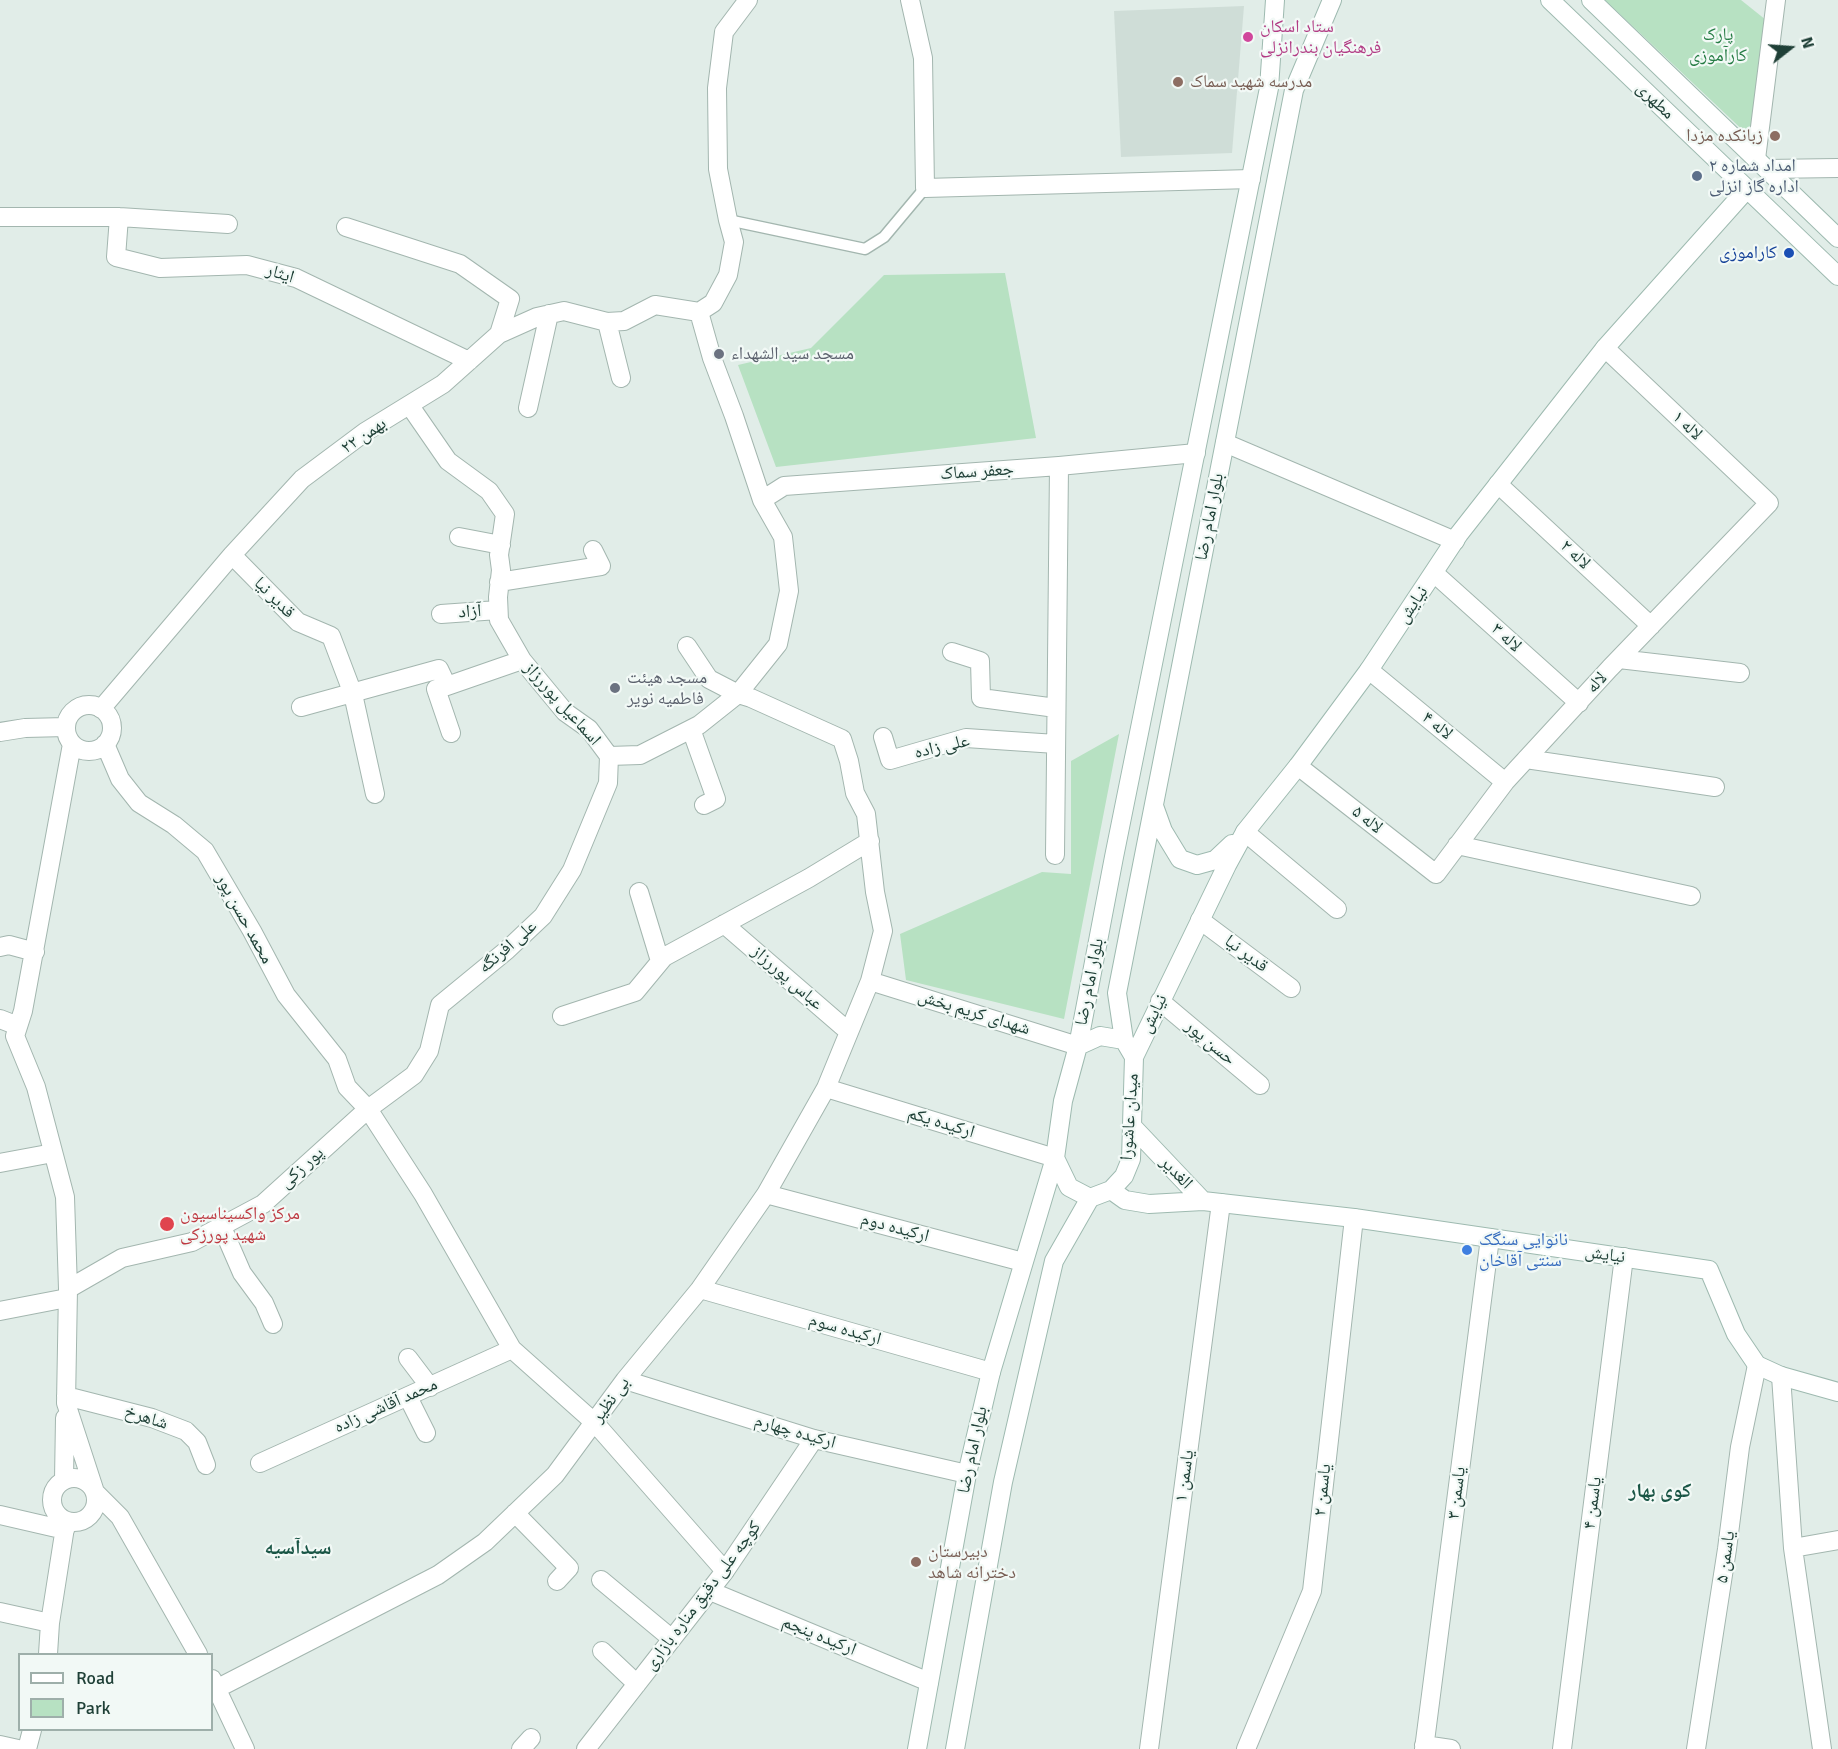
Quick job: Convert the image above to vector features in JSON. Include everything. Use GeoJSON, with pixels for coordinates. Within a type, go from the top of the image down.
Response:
{"type":"FeatureCollection","features":[{"type":"Feature","properties":{"kind":"street"},"geometry":{"type":"LineString","coordinates":[[609,756],[640,755],[699,725],[738,694],[778,644],[789,591],[783,537],[762,500],[712,358],[699,312],[713,303],[728,275],[734,242],[718,169],[718,72],[724,32],[748,0]]}},
{"type":"Feature","properties":{"kind":"street"},"geometry":{"type":"LineString","coordinates":[[910,0],[923,58],[925,188],[1251,179]]}},
{"type":"Feature","properties":{"kind":"street","name":"بلوار امام رضا"},"geometry":{"type":"LineString","coordinates":[[1078,1046],[1269,88],[1275,0]]}},
{"type":"Feature","properties":{"kind":"street","name":"بلوار امام رضا"},"geometry":{"type":"LineString","coordinates":[[1124,1040],[1117,993],[1294,90],[1332,0]]}},
{"type":"Feature","properties":{"kind":"street","name":"مطهری"},"geometry":{"type":"LineString","coordinates":[[1550,0],[1838,276]]}},
{"type":"Feature","properties":{"kind":"street","name":"مطهری"},"geometry":{"type":"LineString","coordinates":[[1591,0],[1838,238]]}},
{"type":"Feature","properties":{"kind":"street"},"geometry":{"type":"LineString","coordinates":[[1776,0],[1761,164],[1838,168]]}},
{"type":"Feature","properties":{"kind":"street","name":"نیایش"},"geometry":{"type":"LineString","coordinates":[[1134,1057],[1245,832],[1298,766],[1369,670],[1455,541],[1498,484],[1605,348],[1747,189]]}},
{"type":"Feature","properties":{"kind":"street"},"geometry":{"type":"LineString","coordinates":[[0,217],[119,217],[228,224]]}},
{"type":"Feature","properties":{"kind":"street","name":"ایثار"},"geometry":{"type":"LineString","coordinates":[[119,217],[116,257],[160,268],[247,265],[296,278],[469,361]]}},
{"type":"Feature","properties":{"kind":"street"},"geometry":{"type":"LineString","coordinates":[[346,226],[460,264],[510,299],[499,334]]}},
{"type":"Feature","properties":{"kind":"street","name":"۲۲ بهمن"},"geometry":{"type":"LineString","coordinates":[[101,709],[232,555],[302,479],[365,432],[443,384],[499,334],[537,317],[564,311],[607,322],[624,321],[655,305],[699,312]]}},
{"type":"Feature","properties":{"kind":"street"},"geometry":{"type":"LineString","coordinates":[[528,408],[549,314]]}},
{"type":"Feature","properties":{"kind":"street"},"geometry":{"type":"LineString","coordinates":[[607,322],[621,378]]}},
{"type":"Feature","properties":{"kind":"street","name":"لاله ۱"},"geometry":{"type":"LineString","coordinates":[[1605,348],[1769,503]]}},
{"type":"Feature","properties":{"kind":"street","name":"اسماعیل پوررزاز"},"geometry":{"type":"LineString","coordinates":[[410,406],[448,461],[489,491],[506,514],[499,555],[501,570],[499,620],[522,660],[564,712],[589,729],[609,756]]}},
{"type":"Feature","properties":{"kind":"street"},"geometry":{"type":"LineString","coordinates":[[1225,443],[1455,541]]}},
{"type":"Feature","properties":{"kind":"street","name":"جعفر سماک"},"geometry":{"type":"LineString","coordinates":[[762,500],[784,486],[1059,466],[1196,453]]}},
{"type":"Feature","properties":{"kind":"street"},"geometry":{"type":"LineString","coordinates":[[1055,855],[1059,466]]}},
{"type":"Feature","properties":{"kind":"street","name":"لاله ۲"},"geometry":{"type":"LineString","coordinates":[[1498,484],[1651,626]]}},
{"type":"Feature","properties":{"kind":"street","name":"لاله"},"geometry":{"type":"LineString","coordinates":[[1436,874],[1505,782],[1769,503]]}},
{"type":"Feature","properties":{"kind":"street"},"geometry":{"type":"LineString","coordinates":[[459,537],[501,545]]}},
{"type":"Feature","properties":{"kind":"street"},"geometry":{"type":"LineString","coordinates":[[499,582],[601,566],[593,550]]}},
{"type":"Feature","properties":{"kind":"street","name":"قدیر نیا"},"geometry":{"type":"LineString","coordinates":[[232,555],[298,622],[331,636],[353,694],[375,794]]}},
{"type":"Feature","properties":{"kind":"street","name":"لاله ۳"},"geometry":{"type":"LineString","coordinates":[[1434,573],[1579,703]]}},
{"type":"Feature","properties":{"kind":"street","name":"آزاد"},"geometry":{"type":"LineString","coordinates":[[441,614],[498,610]]}},
{"type":"Feature","properties":{"kind":"street"},"geometry":{"type":"LineString","coordinates":[[687,646],[708,679],[738,694]]}},
{"type":"Feature","properties":{"kind":"street"},"geometry":{"type":"LineString","coordinates":[[952,652],[980,661],[981,698],[1056,708]]}},
{"type":"Feature","properties":{"kind":"street"},"geometry":{"type":"LineString","coordinates":[[1619,659],[1740,673]]}},
{"type":"Feature","properties":{"kind":"street"},"geometry":{"type":"LineString","coordinates":[[451,733],[436,689],[522,660]]}},
{"type":"Feature","properties":{"kind":"street"},"geometry":{"type":"LineString","coordinates":[[301,707],[439,669],[447,686]]}},
{"type":"Feature","properties":{"kind":"street","name":"لاله ۴"},"geometry":{"type":"LineString","coordinates":[[1369,670],[1505,782]]}},
{"type":"Feature","properties":{"kind":"street","name":"بی نظیر"},"geometry":{"type":"LineString","coordinates":[[214,1683],[438,1575],[485,1542],[555,1475],[625,1380],[700,1289],[766,1194],[826,1088],[870,981],[883,931],[875,892],[866,814],[855,793],[842,739],[752,698],[738,694]]}},
{"type":"Feature","properties":{"kind":"street"},"geometry":{"type":"LineString","coordinates":[[1,729],[25,728],[69,735],[78,748],[92,750],[105,744],[111,732],[111,725],[110,719],[101,709],[88,705],[75,709],[67,720],[69,735],[35,952],[23,1011],[15,1036],[36,1087],[65,1197],[68,1294],[64,1479]]}},
{"type":"Feature","properties":{"kind":"street"},"geometry":{"type":"LineString","coordinates":[[690,729],[716,799],[704,805]]}},
{"type":"Feature","properties":{"kind":"street","name":"علی زاده"},"geometry":{"type":"LineString","coordinates":[[883,737],[890,760],[966,738],[1056,744]]}},
{"type":"Feature","properties":{"kind":"street","name":"محمد حسن پور"},"geometry":{"type":"LineString","coordinates":[[105,744],[120,779],[139,803],[174,825],[206,851],[286,996],[337,1059],[347,1087],[368,1109],[423,1194],[512,1349],[595,1423],[725,1571]]}},
{"type":"Feature","properties":{"kind":"street","name":"علی افرنگه"},"geometry":{"type":"LineString","coordinates":[[368,1109],[414,1075],[429,1051],[440,1005],[507,950],[543,916],[572,870],[608,783],[609,756]]}},
{"type":"Feature","properties":{"kind":"street"},"geometry":{"type":"LineString","coordinates":[[1526,759],[1715,787]]}},
{"type":"Feature","properties":{"kind":"street","name":"لاله ۵"},"geometry":{"type":"LineString","coordinates":[[1298,766],[1436,874]]}},
{"type":"Feature","properties":{"kind":"street"},"geometry":{"type":"LineString","coordinates":[[1154,806],[1162,831],[1180,859],[1197,865],[1215,860],[1245,832],[1337,909]]}},
{"type":"Feature","properties":{"kind":"street"},"geometry":{"type":"LineString","coordinates":[[562,1016],[635,992],[664,957],[809,878],[870,841]]}},
{"type":"Feature","properties":{"kind":"street"},"geometry":{"type":"LineString","coordinates":[[1458,845],[1691,896]]}},
{"type":"Feature","properties":{"kind":"street"},"geometry":{"type":"LineString","coordinates":[[639,892],[660,962]]}},
{"type":"Feature","properties":{"kind":"street","name":"قدیر نیا"},"geometry":{"type":"LineString","coordinates":[[1200,920],[1291,988]]}},
{"type":"Feature","properties":{"kind":"street","name":"عباس پوررزاز"},"geometry":{"type":"LineString","coordinates":[[724,924],[849,1032]]}},
{"type":"Feature","properties":{"kind":"street"},"geometry":{"type":"LineString","coordinates":[[0,947],[9,945],[35,952]]}},
{"type":"Feature","properties":{"kind":"street","name":"شهدای کریم بخش"},"geometry":{"type":"LineString","coordinates":[[870,981],[1078,1046]]}},
{"type":"Feature","properties":{"kind":"street","name":"حسن پور"},"geometry":{"type":"LineString","coordinates":[[1160,1001],[1260,1085]]}},
{"type":"Feature","properties":{"kind":"street"},"geometry":{"type":"LineString","coordinates":[[0,1019],[18,1026]]}},
{"type":"Feature","properties":{"kind":"street"},"geometry":{"type":"LineString","coordinates":[[1111,1190],[1090,1198],[1069,1188],[1055,1158],[1063,1101],[1078,1046],[1100,1036],[1124,1040]]}},
{"type":"Feature","properties":{"kind":"street","name":"میدان عاشورا"},"geometry":{"type":"LineString","coordinates":[[1111,1190],[1124,1176],[1131,1159],[1134,1057],[1124,1040]]}},
{"type":"Feature","properties":{"kind":"street","name":"ارکیده یکم"},"geometry":{"type":"LineString","coordinates":[[826,1088],[1055,1158]]}},
{"type":"Feature","properties":{"kind":"street","name":"پور زکی"},"geometry":{"type":"LineString","coordinates":[[0,1311],[68,1294],[122,1257],[192,1242],[222,1227],[263,1204],[368,1109]]}},
{"type":"Feature","properties":{"kind":"street","name":"الغدیر"},"geometry":{"type":"LineString","coordinates":[[1132,1126],[1212,1202]]}},
{"type":"Feature","properties":{"kind":"street"},"geometry":{"type":"LineString","coordinates":[[0,1163],[53,1153]]}},
{"type":"Feature","properties":{"kind":"street","name":"بلوار امام رضا"},"geometry":{"type":"LineString","coordinates":[[917,1749],[967,1474],[991,1372],[1055,1158]]}},
{"type":"Feature","properties":{"kind":"street","name":"الغدیر"},"geometry":{"type":"LineString","coordinates":[[1111,1190],[1125,1200],[1143,1203],[1212,1202]]}},
{"type":"Feature","properties":{"kind":"street","name":"ارکیده دوم"},"geometry":{"type":"LineString","coordinates":[[766,1194],[1023,1262]]}},
{"type":"Feature","properties":{"kind":"street","name":"بلوار امام رضا"},"geometry":{"type":"LineString","coordinates":[[955,1749],[1003,1482],[1054,1261],[1090,1198]]}},
{"type":"Feature","properties":{"kind":"street","name":"نیایش"},"geometry":{"type":"LineString","coordinates":[[1212,1202],[1354,1218],[1709,1270],[1736,1334],[1757,1365]]}},
{"type":"Feature","properties":{"kind":"street","name":"یاسمن ۱"},"geometry":{"type":"LineString","coordinates":[[1149,1749],[1212,1202]]}},
{"type":"Feature","properties":{"kind":"street","name":"یاسمن ۲"},"geometry":{"type":"LineString","coordinates":[[1246,1749],[1312,1591],[1354,1218]]}},
{"type":"Feature","properties":{"kind":"street"},"geometry":{"type":"LineString","coordinates":[[222,1227],[242,1273],[264,1303],[273,1324]]}},
{"type":"Feature","properties":{"kind":"street","name":"یاسمن ۳"},"geometry":{"type":"LineString","coordinates":[[1424,1747],[1490,1238]]}},
{"type":"Feature","properties":{"kind":"street","name":"یاسمن ۴"},"geometry":{"type":"LineString","coordinates":[[1562,1749],[1624,1257]]}},
{"type":"Feature","properties":{"kind":"street","name":"ارکیده سوم"},"geometry":{"type":"LineString","coordinates":[[700,1289],[991,1372]]}},
{"type":"Feature","properties":{"kind":"street","name":"محمد آقاشی زاده"},"geometry":{"type":"LineString","coordinates":[[260,1463],[512,1349]]}},
{"type":"Feature","properties":{"kind":"street"},"geometry":{"type":"LineString","coordinates":[[408,1358],[430,1387]]}},
{"type":"Feature","properties":{"kind":"street"},"geometry":{"type":"LineString","coordinates":[[1757,1365],[1781,1376],[1838,1392]]}},
{"type":"Feature","properties":{"kind":"street","name":"یاسمن ۵"},"geometry":{"type":"LineString","coordinates":[[1696,1749],[1727,1550],[1740,1447],[1757,1365]]}},
{"type":"Feature","properties":{"kind":"street"},"geometry":{"type":"LineString","coordinates":[[1781,1376],[1792,1548],[1822,1749]]}},
{"type":"Feature","properties":{"kind":"street","name":"ارکیده چهارم"},"geometry":{"type":"LineString","coordinates":[[625,1380],[814,1439],[967,1474]]}},
{"type":"Feature","properties":{"kind":"street"},"geometry":{"type":"LineString","coordinates":[[408,1397],[426,1433]]}},
{"type":"Feature","properties":{"kind":"street"},"geometry":{"type":"LineString","coordinates":[[0,1515],[65,1526],[87,1518],[96,1506],[95,1492],[66,1400]]}},
{"type":"Feature","properties":{"kind":"street","name":"شاهرخ"},"geometry":{"type":"LineString","coordinates":[[66,1400],[152,1418],[186,1431],[196,1442],[206,1465]]}},
{"type":"Feature","properties":{"kind":"street","name":"کوچه علی دقیق مناره بازاری"},"geometry":{"type":"LineString","coordinates":[[586,1749],[725,1571],[814,1439]]}},
{"type":"Feature","properties":{"kind":"street"},"geometry":{"type":"LineString","coordinates":[[48,1653],[50,1623],[65,1526],[55,1511],[52,1497],[58,1484],[64,1479],[79,1478],[86,1481],[120,1517],[197,1653]]}},
{"type":"Feature","properties":{"kind":"street"},"geometry":{"type":"LineString","coordinates":[[515,1513],[569,1568],[557,1581]]}},
{"type":"Feature","properties":{"kind":"street"},"geometry":{"type":"LineString","coordinates":[[1792,1548],[1838,1540]]}},
{"type":"Feature","properties":{"kind":"street"},"geometry":{"type":"LineString","coordinates":[[601,1580],[672,1639]]}},
{"type":"Feature","properties":{"kind":"street","name":"ارکیده پنجم"},"geometry":{"type":"LineString","coordinates":[[710,1591],[929,1682]]}},
{"type":"Feature","properties":{"kind":"street"},"geometry":{"type":"LineString","coordinates":[[0,1612],[50,1623]]}},
{"type":"Feature","properties":{"kind":"street"},"geometry":{"type":"LineString","coordinates":[[602,1651],[637,1684]]}},
{"type":"Feature","properties":{"kind":"street"},"geometry":{"type":"LineString","coordinates":[[214,1683],[245,1749]]}},
{"type":"Feature","properties":{"kind":"street"},"geometry":{"type":"LineString","coordinates":[[27,1749],[32,1731]]}},
{"type":"Feature","properties":{"kind":"street"},"geometry":{"type":"LineString","coordinates":[[0,1744],[18,1749]]}},
{"type":"Feature","properties":{"kind":"street"},"geometry":{"type":"LineString","coordinates":[[1424,1747],[1451,1749]]}},
{"type":"Feature","properties":{"kind":"lane"},"geometry":{"type":"LineString","coordinates":[[728,220],[865,249],[884,237],[925,188]]}},
{"type":"Feature","properties":{"kind":"shaded area","name":"مدرسه شهید سماک"},"geometry":{"type":"Polygon","coordinates":[[[1244,6],[1232,153],[1121,157],[1114,11],[1244,6]]]}},
{"type":"Feature","properties":{"kind":"green space","name":"پارک کارآموزی"},"geometry":{"type":"Polygon","coordinates":[[[1605,0],[1741,0],[1766,20],[1750,137],[1605,0]]]}},
{"type":"Feature","properties":{"kind":"green space"},"geometry":{"type":"Polygon","coordinates":[[[1005,273],[1036,438],[776,467],[738,365],[811,348],[884,275],[1005,273]]]}},
{"type":"Feature","properties":{"kind":"green space"},"geometry":{"type":"Polygon","coordinates":[[[1119,734],[1064,1019],[906,980],[900,934],[1042,872],[1071,874],[1071,761],[1119,734]]]}},
{"type":"Feature","properties":{"kind":"place","name":"ستاد اسکان فرهنگیان بندرانزلی"},"geometry":{"type":"Point","coordinates":[1248,37]}},
{"type":"Feature","properties":{"kind":"place","name":"مدرسه شهید سماک"},"geometry":{"type":"Point","coordinates":[1178,82]}},
{"type":"Feature","properties":{"kind":"place","name":"زبانکده مزدا"},"geometry":{"type":"Point","coordinates":[1775,136]}},
{"type":"Feature","properties":{"kind":"place","name":"امداد شماره ۲ اداره گاز انزلی"},"geometry":{"type":"Point","coordinates":[1697,176]}},
{"type":"Feature","properties":{"kind":"place","name":"کاراموزی"},"geometry":{"type":"Point","coordinates":[1789,253]}},
{"type":"Feature","properties":{"kind":"place","name":"مسجد سید الشهداء"},"geometry":{"type":"Point","coordinates":[719,354]}},
{"type":"Feature","properties":{"kind":"place","name":"مسجد هیئت فاطمیه نویر"},"geometry":{"type":"Point","coordinates":[615,688]}},
{"type":"Feature","properties":{"kind":"place","name":"مرکز واکسیناسیون شهید پورزکی"},"geometry":{"type":"Point","coordinates":[167,1224]}},
{"type":"Feature","properties":{"kind":"place","name":"نانوایی سنگک سنتی آقاخان"},"geometry":{"type":"Point","coordinates":[1467,1250]}},
{"type":"Feature","properties":{"kind":"place","name":"دبیرستان دخترانه شاهد"},"geometry":{"type":"Point","coordinates":[916,1562]}},
{"type":"Feature","properties":{"kind":"district","name":"کوی بهار"},"geometry":{"type":"Point","coordinates":[1660,1492]}},
{"type":"Feature","properties":{"kind":"district","name":"سیدآسیه"},"geometry":{"type":"Point","coordinates":[298,1549]}}]}
